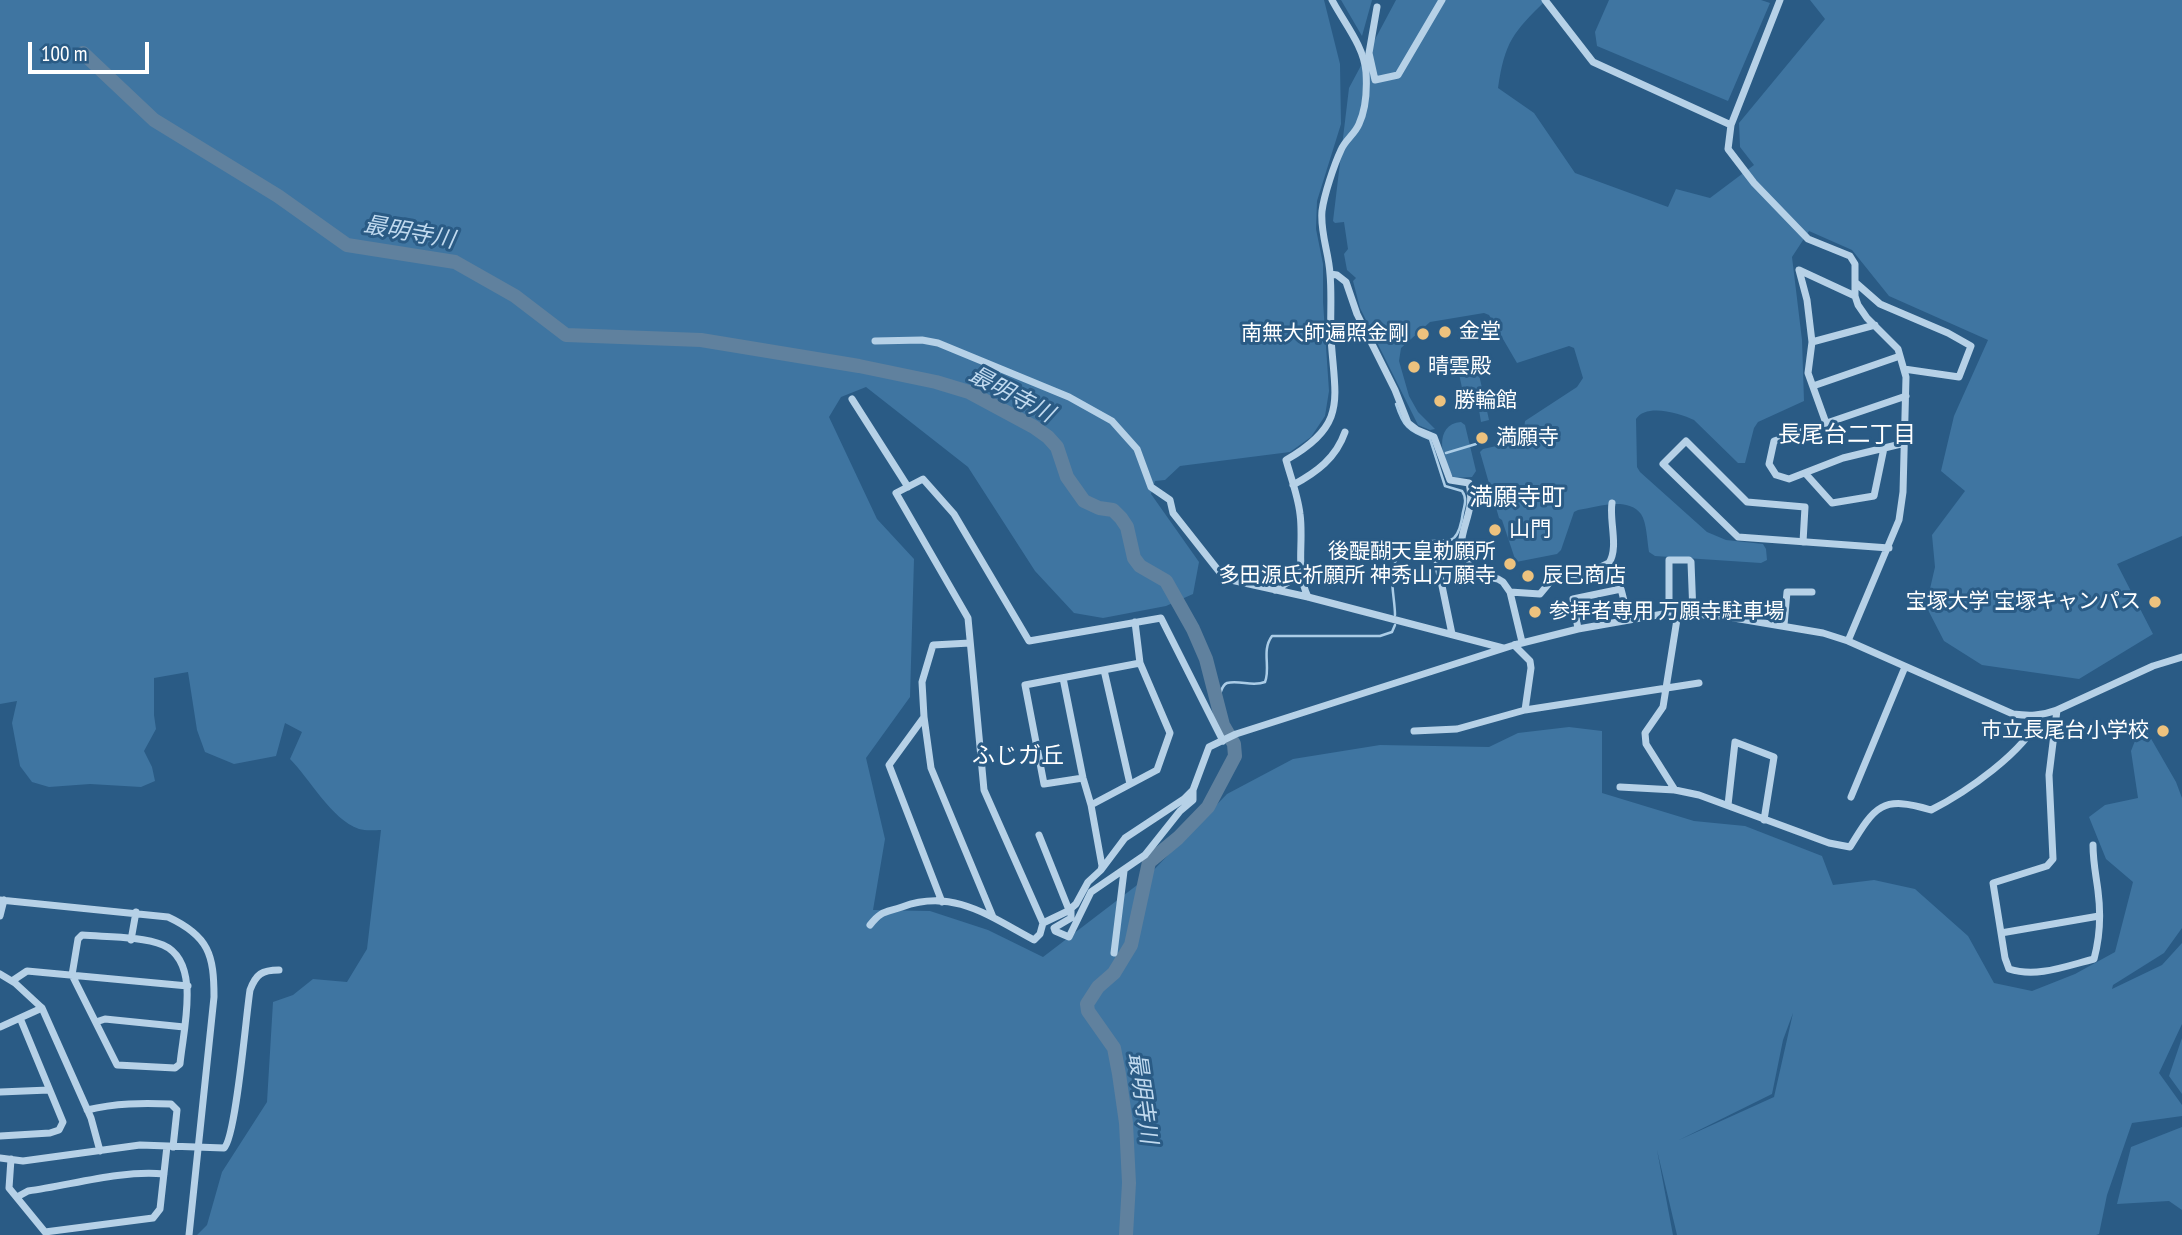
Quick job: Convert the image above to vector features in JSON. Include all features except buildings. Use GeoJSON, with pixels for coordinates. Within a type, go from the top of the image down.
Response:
{"type":"FeatureCollection","features":[{"type":"Feature","properties":{"kind":"street"},"geometry":{"type":"LineString","coordinates":[[1308,597],[1299,570],[1302,544],[1300,512],[1286,460],[1309,447],[1321,435],[1334,408],[1336,390],[1331,339],[1330,274],[1322,228],[1322,209],[1341,148],[1359,126],[1363,113],[1366,71],[1363,53],[1332,0]]}},
{"type":"Feature","properties":{"kind":"street"},"geometry":{"type":"LineString","coordinates":[[1377,7],[1368,53],[1375,80],[1398,75],[1442,0]]}},
{"type":"Feature","properties":{"kind":"street"},"geometry":{"type":"LineString","coordinates":[[1545,0],[1593,62],[1731,125]]}},
{"type":"Feature","properties":{"kind":"street"},"geometry":{"type":"LineString","coordinates":[[1780,0],[1731,125],[1728,149],[1754,183],[1808,239],[1850,256],[1855,264],[1855,296],[1858,304],[1898,349],[1904,369],[1905,443],[1899,520],[1848,640]]}},
{"type":"Feature","properties":{"kind":"street"},"geometry":{"type":"LineString","coordinates":[[1826,423],[1808,373],[1812,342],[1807,300],[1799,270],[1855,296]]}},
{"type":"Feature","properties":{"kind":"street"},"geometry":{"type":"LineString","coordinates":[[1330,274],[1337,275],[1346,282],[1357,314],[1395,390],[1408,423],[1434,437],[1450,480],[1469,483],[1472,495],[1471,511],[1461,545],[1472,571],[1477,575],[1498,579],[1510,592],[1518,644],[1530,661],[1531,668],[1525,710]]}},
{"type":"Feature","properties":{"kind":"street"},"geometry":{"type":"LineString","coordinates":[[1856,283],[1880,304],[1948,333],[1971,346],[1959,377],[1904,369]]}},
{"type":"Feature","properties":{"kind":"street"},"geometry":{"type":"LineString","coordinates":[[1812,342],[1875,325]]}},
{"type":"Feature","properties":{"kind":"street"},"geometry":{"type":"LineString","coordinates":[[875,341],[922,340],[938,343],[1069,397],[1112,421],[1137,449],[1151,486],[1170,500],[1173,513],[1222,575],[1231,580],[1308,597],[1503,648]]}},
{"type":"Feature","properties":{"kind":"street"},"geometry":{"type":"LineString","coordinates":[[1812,386],[1900,356]]}},
{"type":"Feature","properties":{"kind":"street"},"geometry":{"type":"LineString","coordinates":[[1905,443],[1843,458],[1789,479],[1776,475],[1769,464],[1774,441],[1906,396]]}},
{"type":"Feature","properties":{"kind":"street"},"geometry":{"type":"LineString","coordinates":[[852,399],[908,487]]}},
{"type":"Feature","properties":{"kind":"street"},"geometry":{"type":"LineString","coordinates":[[1293,485],[1310,476],[1337,452],[1345,432]]}},
{"type":"Feature","properties":{"kind":"street"},"geometry":{"type":"LineString","coordinates":[[1803,542],[1805,506],[1747,502],[1686,441],[1663,464],[1738,537],[1803,542],[1889,548]]}},
{"type":"Feature","properties":{"kind":"street"},"geometry":{"type":"LineString","coordinates":[[1805,473],[1832,503],[1874,496],[1884,448]]}},
{"type":"Feature","properties":{"kind":"street"},"geometry":{"type":"LineString","coordinates":[[870,925],[883,911],[918,900],[954,901],[993,917],[1034,940],[1040,934],[1043,923],[984,790],[968,618],[897,493],[923,479],[954,514],[1029,641],[1161,618],[1223,741]]}},
{"type":"Feature","properties":{"kind":"street"},"geometry":{"type":"LineString","coordinates":[[1510,592],[1540,594],[1555,576],[1584,575],[1609,563],[1613,551],[1610,517],[1612,503]]}},
{"type":"Feature","properties":{"kind":"street"},"geometry":{"type":"LineString","coordinates":[[1435,552],[1452,634]]}},
{"type":"Feature","properties":{"kind":"street"},"geometry":{"type":"LineString","coordinates":[[1675,790],[1646,744],[1645,733],[1663,707],[1666,687],[1673,613],[1670,560],[1691,562],[1693,614]]}},
{"type":"Feature","properties":{"kind":"street"},"geometry":{"type":"LineString","coordinates":[[1275,590],[1290,581],[1299,570]]}},
{"type":"Feature","properties":{"kind":"street"},"geometry":{"type":"LineString","coordinates":[[1578,629],[1573,598],[1621,589],[1629,620]]}},
{"type":"Feature","properties":{"kind":"street"},"geometry":{"type":"LineString","coordinates":[[1784,625],[1787,592],[1812,592]]}},
{"type":"Feature","properties":{"kind":"street"},"geometry":{"type":"LineString","coordinates":[[1039,835],[1070,909],[1070,918],[1054,928],[1069,937],[1091,892],[1146,855],[1180,811],[1193,800],[1193,790],[1209,747],[1236,734],[1503,648],[1578,629],[1673,613],[1784,625],[1848,640],[2012,714],[2040,716],[2153,666],[2182,657]]}},
{"type":"Feature","properties":{"kind":"street"},"geometry":{"type":"LineString","coordinates":[[1091,805],[1157,770],[1170,733],[1140,663],[1135,622]]}},
{"type":"Feature","properties":{"kind":"street"},"geometry":{"type":"LineString","coordinates":[[970,643],[933,645],[922,682],[924,717],[931,768],[993,917]]}},
{"type":"Feature","properties":{"kind":"street"},"geometry":{"type":"LineString","coordinates":[[1083,778],[1044,784],[1025,685],[1140,663]]}},
{"type":"Feature","properties":{"kind":"street"},"geometry":{"type":"LineString","coordinates":[[1851,797],[1905,667]]}},
{"type":"Feature","properties":{"kind":"street"},"geometry":{"type":"LineString","coordinates":[[1104,670],[1130,784]]}},
{"type":"Feature","properties":{"kind":"street"},"geometry":{"type":"LineString","coordinates":[[1063,678],[1091,805],[1101,870]]}},
{"type":"Feature","properties":{"kind":"street"},"geometry":{"type":"LineString","coordinates":[[1414,731],[1457,729],[1525,710],[1699,682]]}},
{"type":"Feature","properties":{"kind":"street"},"geometry":{"type":"LineString","coordinates":[[2057,710],[2049,775],[2053,859],[2047,866],[1993,883],[2005,958],[2010,969],[2021,973],[2043,972],[2094,959],[2100,935],[2098,891],[2092,864],[2093,845]]}},
{"type":"Feature","properties":{"kind":"street"},"geometry":{"type":"LineString","coordinates":[[1620,787],[1675,790],[1728,806],[1829,844],[1850,847],[1869,817],[1886,805],[1905,802],[1931,810],[1956,797],[2003,761],[2036,726],[2040,716]]}},
{"type":"Feature","properties":{"kind":"street"},"geometry":{"type":"LineString","coordinates":[[924,717],[888,765],[942,902]]}},
{"type":"Feature","properties":{"kind":"street"},"geometry":{"type":"LineString","coordinates":[[1728,806],[1735,741],[1773,757],[1764,820]]}},
{"type":"Feature","properties":{"kind":"street"},"geometry":{"type":"LineString","coordinates":[[1043,923],[1076,904],[1088,882],[1101,870],[1125,838],[1184,799],[1193,790]]}},
{"type":"Feature","properties":{"kind":"street"},"geometry":{"type":"LineString","coordinates":[[1114,953],[1124,871]]}},
{"type":"Feature","properties":{"kind":"street"},"geometry":{"type":"LineString","coordinates":[[0,916],[2,900],[136,912],[168,917],[181,923],[202,940],[214,969],[214,997],[189,1235]]}},
{"type":"Feature","properties":{"kind":"street"},"geometry":{"type":"LineString","coordinates":[[131,940],[136,912]]}},
{"type":"Feature","properties":{"kind":"street"},"geometry":{"type":"LineString","coordinates":[[2001,933],[2099,916]]}},
{"type":"Feature","properties":{"kind":"street"},"geometry":{"type":"LineString","coordinates":[[82,935],[131,940],[164,945],[181,959],[186,971],[188,986],[180,1064],[175,1068],[117,1065],[72,975],[78,939],[82,935]]}},
{"type":"Feature","properties":{"kind":"street"},"geometry":{"type":"LineString","coordinates":[[0,1158],[23,1161],[140,1145],[224,1148],[229,1144],[235,1115],[250,990],[255,976],[266,970],[279,970]]}},
{"type":"Feature","properties":{"kind":"street"},"geometry":{"type":"LineString","coordinates":[[12,981],[27,971],[188,986]]}},
{"type":"Feature","properties":{"kind":"street"},"geometry":{"type":"LineString","coordinates":[[0,974],[12,981],[42,1008],[88,1110],[100,1151]]}},
{"type":"Feature","properties":{"kind":"street"},"geometry":{"type":"LineString","coordinates":[[0,1027],[42,1008]]}},
{"type":"Feature","properties":{"kind":"street"},"geometry":{"type":"LineString","coordinates":[[0,1136],[50,1133],[59,1130],[63,1122],[20,1018]]}},
{"type":"Feature","properties":{"kind":"street"},"geometry":{"type":"LineString","coordinates":[[96,1022],[104,1019],[184,1027]]}},
{"type":"Feature","properties":{"kind":"street"},"geometry":{"type":"LineString","coordinates":[[0,1092],[49,1090]]}},
{"type":"Feature","properties":{"kind":"street"},"geometry":{"type":"LineString","coordinates":[[11,1159],[9,1188],[45,1232],[153,1218],[160,1209],[177,1110],[171,1104],[133,1103],[106,1105],[88,1110]]}},
{"type":"Feature","properties":{"kind":"street"},"geometry":{"type":"LineString","coordinates":[[17,1197],[28,1191],[118,1176],[144,1172],[164,1174]]}},
{"type":"Feature","properties":{"kind":"shaded area"},"geometry":{"type":"Polygon","coordinates":[[[0,0],[1324,0],[1340,64],[1341,124],[1317,201],[1316,229],[1323,264],[1329,391],[1325,416],[1311,437],[1290,452],[1180,466],[1165,480],[1155,481],[1151,494],[1199,562],[1193,594],[1166,606],[1103,618],[1074,613],[1035,571],[968,467],[866,387],[841,397],[829,417],[877,519],[914,559],[910,697],[866,758],[885,839],[873,910],[930,911],[988,930],[1043,957],[1145,879],[1227,794],[1293,759],[1380,745],[1489,747],[1518,733],[1569,727],[1602,731],[1602,793],[1694,821],[1745,826],[1822,856],[1833,885],[1874,880],[1915,889],[1968,936],[1994,983],[2032,991],[2075,974],[2115,952],[2133,882],[2106,859],[2089,817],[2105,805],[2138,798],[2131,751],[2142,723],[2176,782],[2182,798],[2182,928],[2164,953],[2113,985],[2112,989],[2162,965],[2182,943],[2182,1024],[2159,1073],[2182,1105],[2182,1116],[2132,1123],[2107,1195],[2099,1234],[2096,1235],[1677,1235],[1657,1150],[1673,1235],[197,1235],[207,1225],[222,1172],[267,1102],[273,1002],[293,995],[313,979],[347,982],[367,949],[381,830],[359,829],[330,808],[290,759],[302,732],[285,723],[276,756],[234,764],[205,752],[197,730],[188,672],[154,678],[156,729],[144,751],[155,781],[141,787],[90,784],[49,787],[32,782],[20,766],[12,723],[17,701],[0,704],[0,0]],[[1793,1013],[1783,1040],[1772,1094],[1679,1140],[1774,1097],[1793,1013]]]}},
{"type":"Feature","properties":{"kind":"shaded area"},"geometry":{"type":"Polygon","coordinates":[[[1341,0],[1372,0],[1362,36],[1341,0]]]}},
{"type":"Feature","properties":{"kind":"shaded area"},"geometry":{"type":"Polygon","coordinates":[[[1396,0],[1546,0],[1512,39],[1504,59],[1498,88],[1534,113],[1575,173],[1668,207],[1676,189],[1710,198],[1754,165],[1740,147],[1739,123],[1825,19],[1810,0],[2182,0],[2182,536],[2117,564],[2153,634],[2079,679],[1982,665],[1944,641],[1926,606],[1935,567],[1932,535],[1965,491],[1941,471],[1954,416],[1988,340],[1889,296],[1852,250],[1809,231],[1792,257],[1802,340],[1804,401],[1758,422],[1745,463],[1738,463],[1688,417],[1655,410],[1647,411],[1636,419],[1637,467],[1640,472],[1707,532],[1726,540],[1763,544],[1767,560],[1761,563],[1655,556],[1649,552],[1646,527],[1641,514],[1628,505],[1620,504],[1574,512],[1561,550],[1557,554],[1516,562],[1499,518],[1480,452],[1523,440],[1525,421],[1577,387],[1583,378],[1574,348],[1569,346],[1517,363],[1489,315],[1484,313],[1430,322],[1401,348],[1399,361],[1409,396],[1418,412],[1435,429],[1430,430],[1418,425],[1360,308],[1353,281],[1356,278],[1347,270],[1344,254],[1348,249],[1344,222],[1333,221],[1349,88],[1396,0]]]}},
{"type":"Feature","properties":{"kind":"shaded area"},"geometry":{"type":"Polygon","coordinates":[[[1609,0],[1761,0],[1770,3],[1728,101],[1597,46],[1595,32],[1609,0]]]}},
{"type":"Feature","properties":{"kind":"shaded area"},"geometry":{"type":"Polygon","coordinates":[[[1478,370],[1489,420],[1481,422],[1478,404],[1466,406],[1459,374],[1478,370]]]}},
{"type":"Feature","properties":{"kind":"shaded area"},"geometry":{"type":"Polygon","coordinates":[[[1461,422],[1465,425],[1476,471],[1472,477],[1454,478],[1443,453],[1443,436],[1452,424],[1461,422]]]}},
{"type":"Feature","properties":{"kind":"shaded area"},"geometry":{"type":"Polygon","coordinates":[[[2182,1038],[2182,1094],[2169,1076],[2182,1038]]]}},
{"type":"Feature","properties":{"kind":"shaded area"},"geometry":{"type":"Polygon","coordinates":[[[2182,1127],[2182,1210],[2169,1201],[2117,1204],[2131,1147],[2182,1127]]]}},
{"type":"Feature","properties":{"kind":"waterway","name":"最明寺川"},"geometry":{"type":"LineString","coordinates":[[83,53],[154,120],[278,196],[347,245],[455,262],[515,296],[566,335],[701,340],[859,366],[936,382],[969,392],[1048,437],[1057,447],[1067,477],[1084,501],[1099,508],[1113,510],[1121,518],[1127,527],[1134,558],[1140,566],[1166,581],[1193,629],[1206,659],[1223,725],[1234,744],[1235,756],[1208,807],[1178,838],[1149,862],[1131,945],[1114,973],[1098,987],[1087,1004],[1088,1011],[1114,1048],[1119,1074],[1126,1123],[1129,1183],[1126,1235]]}},
{"type":"Feature","properties":{"kind":"waterway"},"geometry":{"type":"LineString","coordinates":[[1395,615],[1392,580],[1396,560],[1410,545],[1454,538],[1458,533],[1465,501],[1462,491],[1445,486],[1430,439],[1407,427],[1396,404]]}},
{"type":"Feature","properties":{"kind":"waterway"},"geometry":{"type":"LineString","coordinates":[[1446,453],[1476,444]]}},
{"type":"Feature","properties":{"kind":"waterway"},"geometry":{"type":"LineString","coordinates":[[1216,701],[1227,683],[1265,682],[1267,647],[1272,636],[1380,636],[1392,632],[1395,625]]}},
{"type":"Feature","properties":{"kind":"place","name":"金堂"},"geometry":{"type":"Point","coordinates":[1445,332]}},
{"type":"Feature","properties":{"kind":"place","name":"南無大師遍照金剛"},"geometry":{"type":"Point","coordinates":[1423,334]}},
{"type":"Feature","properties":{"kind":"place","name":"晴雲殿"},"geometry":{"type":"Point","coordinates":[1414,367]}},
{"type":"Feature","properties":{"kind":"place","name":"勝輪館"},"geometry":{"type":"Point","coordinates":[1440,401]}},
{"type":"Feature","properties":{"kind":"place","name":"満願寺"},"geometry":{"type":"Point","coordinates":[1482,438]}},
{"type":"Feature","properties":{"kind":"place","name":"山門"},"geometry":{"type":"Point","coordinates":[1495,530]}},
{"type":"Feature","properties":{"kind":"place","name":"後醍醐天皇勅願所 多田源氏祈願所 神秀山万願寺"},"geometry":{"type":"Point","coordinates":[1510,564]}},
{"type":"Feature","properties":{"kind":"place","name":"辰巳商店"},"geometry":{"type":"Point","coordinates":[1528,576]}},
{"type":"Feature","properties":{"kind":"place","name":"宝塚大学 宝塚キャンパス"},"geometry":{"type":"Point","coordinates":[2155,602]}},
{"type":"Feature","properties":{"kind":"place","name":"参拝者専用 万願寺駐車場"},"geometry":{"type":"Point","coordinates":[1535,612]}},
{"type":"Feature","properties":{"kind":"place","name":"市立長尾台小学校"},"geometry":{"type":"Point","coordinates":[2163,731]}},
{"type":"Feature","properties":{"kind":"district","name":"長尾台二丁目"},"geometry":{"type":"Point","coordinates":[1847,435]}},
{"type":"Feature","properties":{"kind":"district","name":"満願寺町"},"geometry":{"type":"Point","coordinates":[1517,498]}},
{"type":"Feature","properties":{"kind":"district","name":"ふじガ丘"},"geometry":{"type":"Point","coordinates":[1018,756]}}]}
